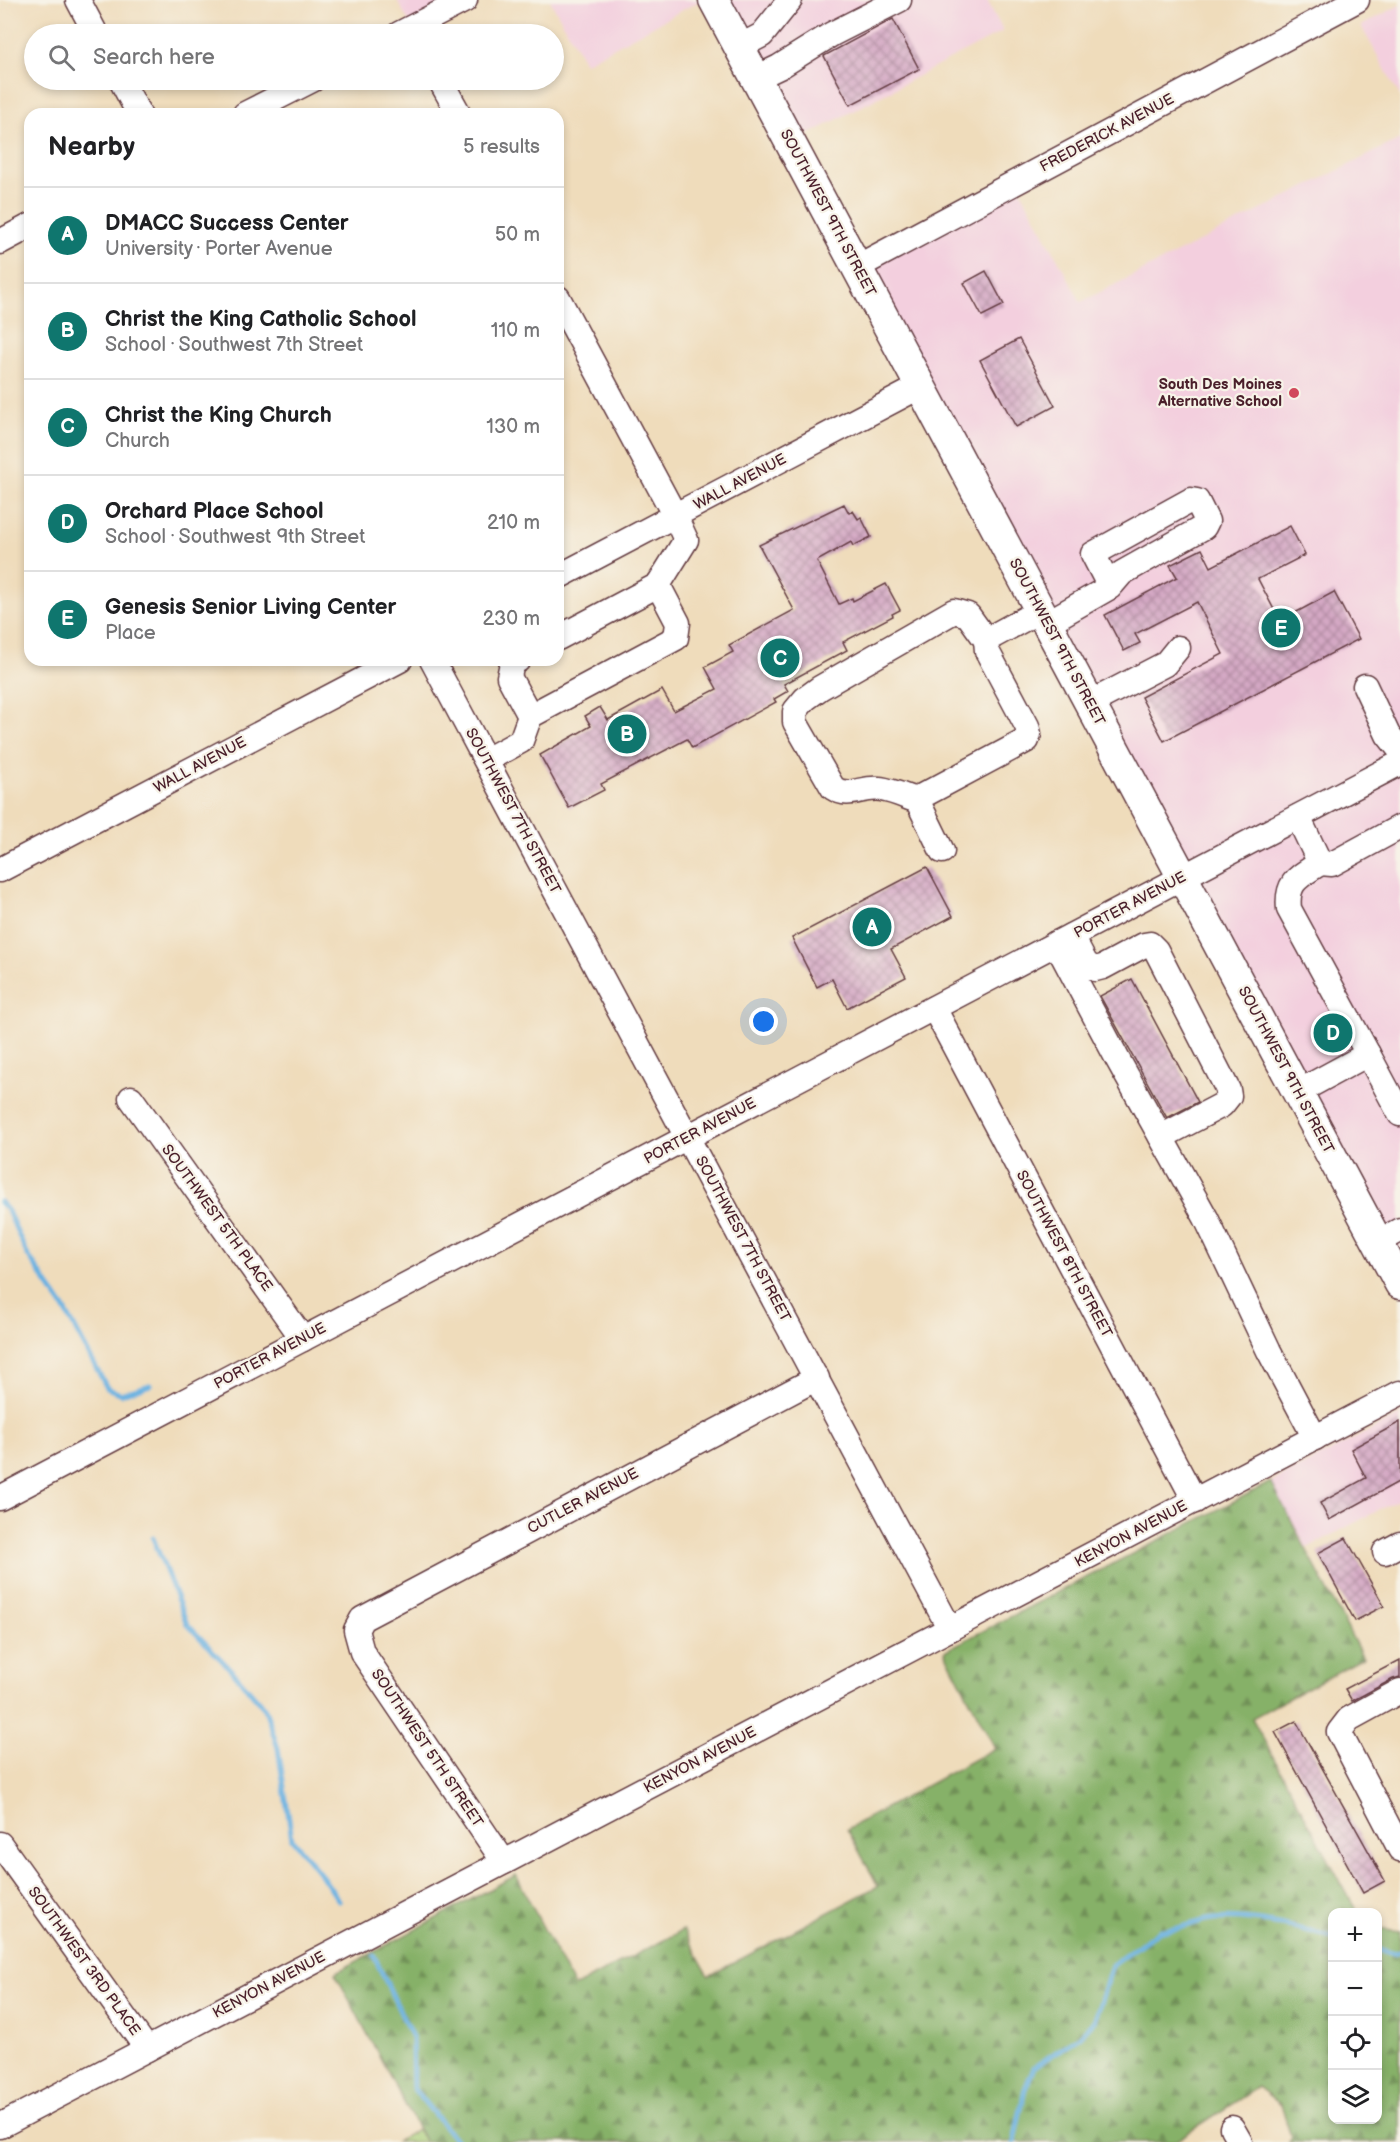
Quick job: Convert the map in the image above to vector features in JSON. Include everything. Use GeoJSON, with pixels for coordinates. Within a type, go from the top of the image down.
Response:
{"type":"FeatureCollection","features":[{"type":"Feature","properties":{"kind":"main road","name":"SOUTHWEST 9TH STREET"},"geometry":{"type":"LineString","coordinates":[[714,0],[1298,1092],[1389,1236],[1400,1284]]}},
{"type":"Feature","properties":{"kind":"street"},"geometry":{"type":"LineString","coordinates":[[78,0],[91,24]]}},
{"type":"Feature","properties":{"kind":"street"},"geometry":{"type":"LineString","coordinates":[[418,24],[439,6],[465,0]]}},
{"type":"Feature","properties":{"kind":"street"},"geometry":{"type":"LineString","coordinates":[[756,78],[779,67],[832,34],[899,0]]}},
{"type":"Feature","properties":{"kind":"street","name":"FREDERICK AVENUE"},"geometry":{"type":"LineString","coordinates":[[857,267],[1357,0]]}},
{"type":"Feature","properties":{"kind":"street"},"geometry":{"type":"LineString","coordinates":[[739,47],[762,35],[784,2]]}},
{"type":"Feature","properties":{"kind":"street"},"geometry":{"type":"LineString","coordinates":[[126,90],[136,108]]}},
{"type":"Feature","properties":{"kind":"street"},"geometry":{"type":"LineString","coordinates":[[257,108],[292,90]]}},
{"type":"Feature","properties":{"kind":"street"},"geometry":{"type":"LineString","coordinates":[[446,90],[456,108]]}},
{"type":"Feature","properties":{"kind":"street"},"geometry":{"type":"LineString","coordinates":[[0,242],[24,229]]}},
{"type":"Feature","properties":{"kind":"street"},"geometry":{"type":"LineString","coordinates":[[564,309],[686,540],[658,585],[564,635]]}},
{"type":"Feature","properties":{"kind":"street","name":"WALL AVENUE"},"geometry":{"type":"LineString","coordinates":[[564,574],[921,386]]}},
{"type":"Feature","properties":{"kind":"street"},"geometry":{"type":"LineString","coordinates":[[486,760],[521,741],[530,716],[676,638],[678,623],[658,585]]}},
{"type":"Feature","properties":{"kind":"street"},"geometry":{"type":"LineString","coordinates":[[986,640],[1110,587]]}},
{"type":"Feature","properties":{"kind":"street"},"geometry":{"type":"LineString","coordinates":[[918,801],[926,793],[1027,740],[1029,734],[987,651],[986,640],[968,615],[963,612],[954,611],[820,688],[805,699],[795,711],[795,722],[833,788],[847,794],[863,789],[879,789],[918,801],[942,851]]}},
{"type":"Feature","properties":{"kind":"street"},"geometry":{"type":"LineString","coordinates":[[1090,703],[1165,664],[1178,648]]}},
{"type":"Feature","properties":{"kind":"street","name":"WALL AVENUE"},"geometry":{"type":"LineString","coordinates":[[0,870],[389,666]]}},
{"type":"Feature","properties":{"kind":"street","name":"SOUTHWEST 7TH STREET"},"geometry":{"type":"LineString","coordinates":[[435,666],[951,1629]]}},
{"type":"Feature","properties":{"kind":"street"},"geometry":{"type":"LineString","coordinates":[[512,666],[510,677],[530,716]]}},
{"type":"Feature","properties":{"kind":"street"},"geometry":{"type":"LineString","coordinates":[[1365,686],[1388,735],[1400,750]]}},
{"type":"Feature","properties":{"kind":"street","name":"PORTER AVENUE"},"geometry":{"type":"LineString","coordinates":[[0,1498],[1400,763]]}},
{"type":"Feature","properties":{"kind":"street"},"geometry":{"type":"LineString","coordinates":[[1298,817],[1320,864]]}},
{"type":"Feature","properties":{"kind":"street"},"geometry":{"type":"LineString","coordinates":[[1400,827],[1332,864],[1320,864],[1298,878],[1291,886],[1288,898],[1289,909],[1400,1114]]}},
{"type":"Feature","properties":{"kind":"street"},"geometry":{"type":"LineString","coordinates":[[1064,940],[1161,1137],[1206,1218],[1269,1351],[1315,1438]]}},
{"type":"Feature","properties":{"kind":"street"},"geometry":{"type":"LineString","coordinates":[[1064,940],[1086,964],[1095,969],[1150,944],[1156,950],[1228,1090],[1229,1096],[1222,1105],[1161,1137]]}},
{"type":"Feature","properties":{"kind":"street","name":"SOUTHWEST 8TH STREET"},"geometry":{"type":"LineString","coordinates":[[934,1008],[1195,1501]]}},
{"type":"Feature","properties":{"kind":"street"},"geometry":{"type":"LineString","coordinates":[[1298,1092],[1368,1054]]}},
{"type":"Feature","properties":{"kind":"street","name":"SOUTHWEST 5TH PLACE"},"geometry":{"type":"LineString","coordinates":[[131,1098],[303,1339]]}},
{"type":"Feature","properties":{"kind":"street","name":"CUTLER AVENUE"},"geometry":{"type":"LineString","coordinates":[[356,1630],[362,1619],[371,1613],[817,1378]]}},
{"type":"Feature","properties":{"kind":"street","name":"KENYON AVENUE"},"geometry":{"type":"LineString","coordinates":[[0,2126],[1400,1394]]}},
{"type":"Feature","properties":{"kind":"street","name":"SOUTHWEST 5TH STREET"},"geometry":{"type":"LineString","coordinates":[[356,1630],[362,1652],[504,1862]]}},
{"type":"Feature","properties":{"kind":"street"},"geometry":{"type":"LineString","coordinates":[[1400,1691],[1349,1719],[1339,1732],[1400,1849]]}},
{"type":"Feature","properties":{"kind":"street","name":"SOUTHWEST 3RD PLACE"},"geometry":{"type":"LineString","coordinates":[[0,1844],[147,2049]]}},
{"type":"Feature","properties":{"kind":"shaded area"},"geometry":{"type":"Polygon","coordinates":[[[397,0],[465,0],[420,24],[410,24],[397,0]]]}},
{"type":"Feature","properties":{"kind":"shaded area"},"geometry":{"type":"Polygon","coordinates":[[[550,0],[701,0],[585,63],[550,0]]]}},
{"type":"Feature","properties":{"kind":"shaded area"},"geometry":{"type":"Polygon","coordinates":[[[714,0],[987,0],[1003,31],[791,144],[714,0]]]}},
{"type":"Feature","properties":{"kind":"shaded area"},"geometry":{"type":"Polygon","coordinates":[[[1400,5],[1400,96],[1361,26],[1400,5]]]}},
{"type":"Feature","properties":{"kind":"shaded area"},"geometry":{"type":"Polygon","coordinates":[[[1400,139],[1400,1284],[857,267],[1016,182],[1081,302],[1400,139]]]}},
{"type":"Feature","properties":{"kind":"shaded area"},"geometry":{"type":"Polygon","coordinates":[[[1400,1415],[1400,1499],[1307,1548],[1271,1482],[1400,1415]]]}},
{"type":"Feature","properties":{"kind":"green space"},"geometry":{"type":"Polygon","coordinates":[[[1271,1482],[1363,1658],[1252,1718],[1355,1908],[1328,1908],[1328,2124],[1382,2124],[1382,1929],[1400,1931],[1400,2142],[1289,2142],[1291,2137],[1281,2105],[1258,2087],[1174,2142],[425,2142],[335,1973],[516,1875],[574,1987],[683,1930],[709,1976],[878,1886],[847,1829],[995,1748],[944,1651],[1271,1482]]]}},
{"type":"Feature","properties":{"kind":"green space"},"geometry":{"type":"Polygon","coordinates":[[[417,2129],[425,2142],[396,2142],[417,2129]]]}},
{"type":"Feature","properties":{"kind":"building"},"geometry":{"type":"Polygon","coordinates":[[[893,19],[919,69],[850,105],[824,56],[893,19]]]}},
{"type":"Feature","properties":{"kind":"building"},"geometry":{"type":"Polygon","coordinates":[[[986,271],[1004,305],[982,316],[964,283],[986,271]]]}},
{"type":"Feature","properties":{"kind":"building"},"geometry":{"type":"Polygon","coordinates":[[[1019,339],[1055,406],[1016,427],[980,360],[1019,339]]]}},
{"type":"Feature","properties":{"kind":"building"},"geometry":{"type":"Polygon","coordinates":[[[844,504],[849,513],[853,511],[858,519],[861,517],[871,537],[853,546],[851,542],[817,561],[839,604],[852,598],[853,601],[886,584],[900,610],[892,614],[893,616],[843,642],[847,650],[784,684],[788,691],[774,699],[776,702],[692,748],[687,739],[601,784],[604,790],[569,808],[540,755],[591,726],[585,716],[600,707],[608,720],[662,690],[674,711],[717,689],[705,667],[733,652],[729,645],[794,610],[759,545],[844,504]]]}},
{"type":"Feature","properties":{"kind":"building"},"geometry":{"type":"Polygon","coordinates":[[[1290,526],[1305,555],[1258,579],[1280,621],[1334,592],[1359,639],[1164,741],[1141,697],[1223,654],[1197,602],[1135,634],[1140,643],[1124,651],[1105,615],[1177,577],[1170,565],[1202,549],[1211,567],[1290,526]]]}},
{"type":"Feature","properties":{"kind":"building"},"geometry":{"type":"Polygon","coordinates":[[[927,867],[953,916],[891,949],[906,977],[847,1008],[832,979],[817,987],[792,938],[927,867]]]}},
{"type":"Feature","properties":{"kind":"building"},"geometry":{"type":"Polygon","coordinates":[[[1132,979],[1198,1102],[1167,1118],[1100,996],[1132,979]]]}},
{"type":"Feature","properties":{"kind":"building"},"geometry":{"type":"Polygon","coordinates":[[[1400,1422],[1400,1481],[1329,1520],[1320,1503],[1366,1478],[1351,1449],[1400,1422]]]}},
{"type":"Feature","properties":{"kind":"building"},"geometry":{"type":"Polygon","coordinates":[[[1346,1538],[1384,1606],[1355,1621],[1318,1553],[1346,1538]]]}},
{"type":"Feature","properties":{"kind":"building"},"geometry":{"type":"Polygon","coordinates":[[[1400,1660],[1400,1677],[1352,1701],[1345,1689],[1400,1660]]]}},
{"type":"Feature","properties":{"kind":"building"},"geometry":{"type":"Polygon","coordinates":[[[1296,1721],[1385,1881],[1363,1893],[1275,1732],[1296,1721]]]}},
{"type":"Feature","properties":{"kind":"waterway"},"geometry":{"type":"LineString","coordinates":[[0,1202],[8,1211],[27,1254],[64,1308],[107,1388],[121,1394],[150,1385]]}},
{"type":"Feature","properties":{"kind":"waterway"},"geometry":{"type":"LineString","coordinates":[[153,1538],[187,1624],[265,1709],[278,1748],[292,1839],[339,1901]]}},
{"type":"Feature","properties":{"kind":"waterway"},"geometry":{"type":"LineString","coordinates":[[1014,2142],[1025,2089],[1034,2067],[1080,2036],[1095,2020],[1112,1965],[1160,1930],[1174,1929],[1207,1920],[1244,1919],[1274,1923],[1328,1936]]}},
{"type":"Feature","properties":{"kind":"waterway"},"geometry":{"type":"LineString","coordinates":[[1382,1950],[1394,1954],[1400,1952]]}},
{"type":"Feature","properties":{"kind":"waterway"},"geometry":{"type":"LineString","coordinates":[[374,1956],[412,2037],[413,2088],[457,2142]]}},
{"type":"Feature","properties":{"kind":"place","name":"South Des Moines Alternative School"},"geometry":{"type":"Point","coordinates":[1294,393]}},
{"type":"Feature","properties":{"kind":"place","name":"Genesis Senior Living Center"},"geometry":{"type":"Point","coordinates":[1281,628]}},
{"type":"Feature","properties":{"kind":"place","name":"Christ the King Church"},"geometry":{"type":"Point","coordinates":[780,658]}},
{"type":"Feature","properties":{"kind":"place","name":"Christ the King Catholic School"},"geometry":{"type":"Point","coordinates":[627,734]}},
{"type":"Feature","properties":{"kind":"place","name":"DMACC Success Center"},"geometry":{"type":"Point","coordinates":[872,927]}},
{"type":"Feature","properties":{"kind":"place","name":"Orchard Place School"},"geometry":{"type":"Point","coordinates":[1333,1033]}}]}
